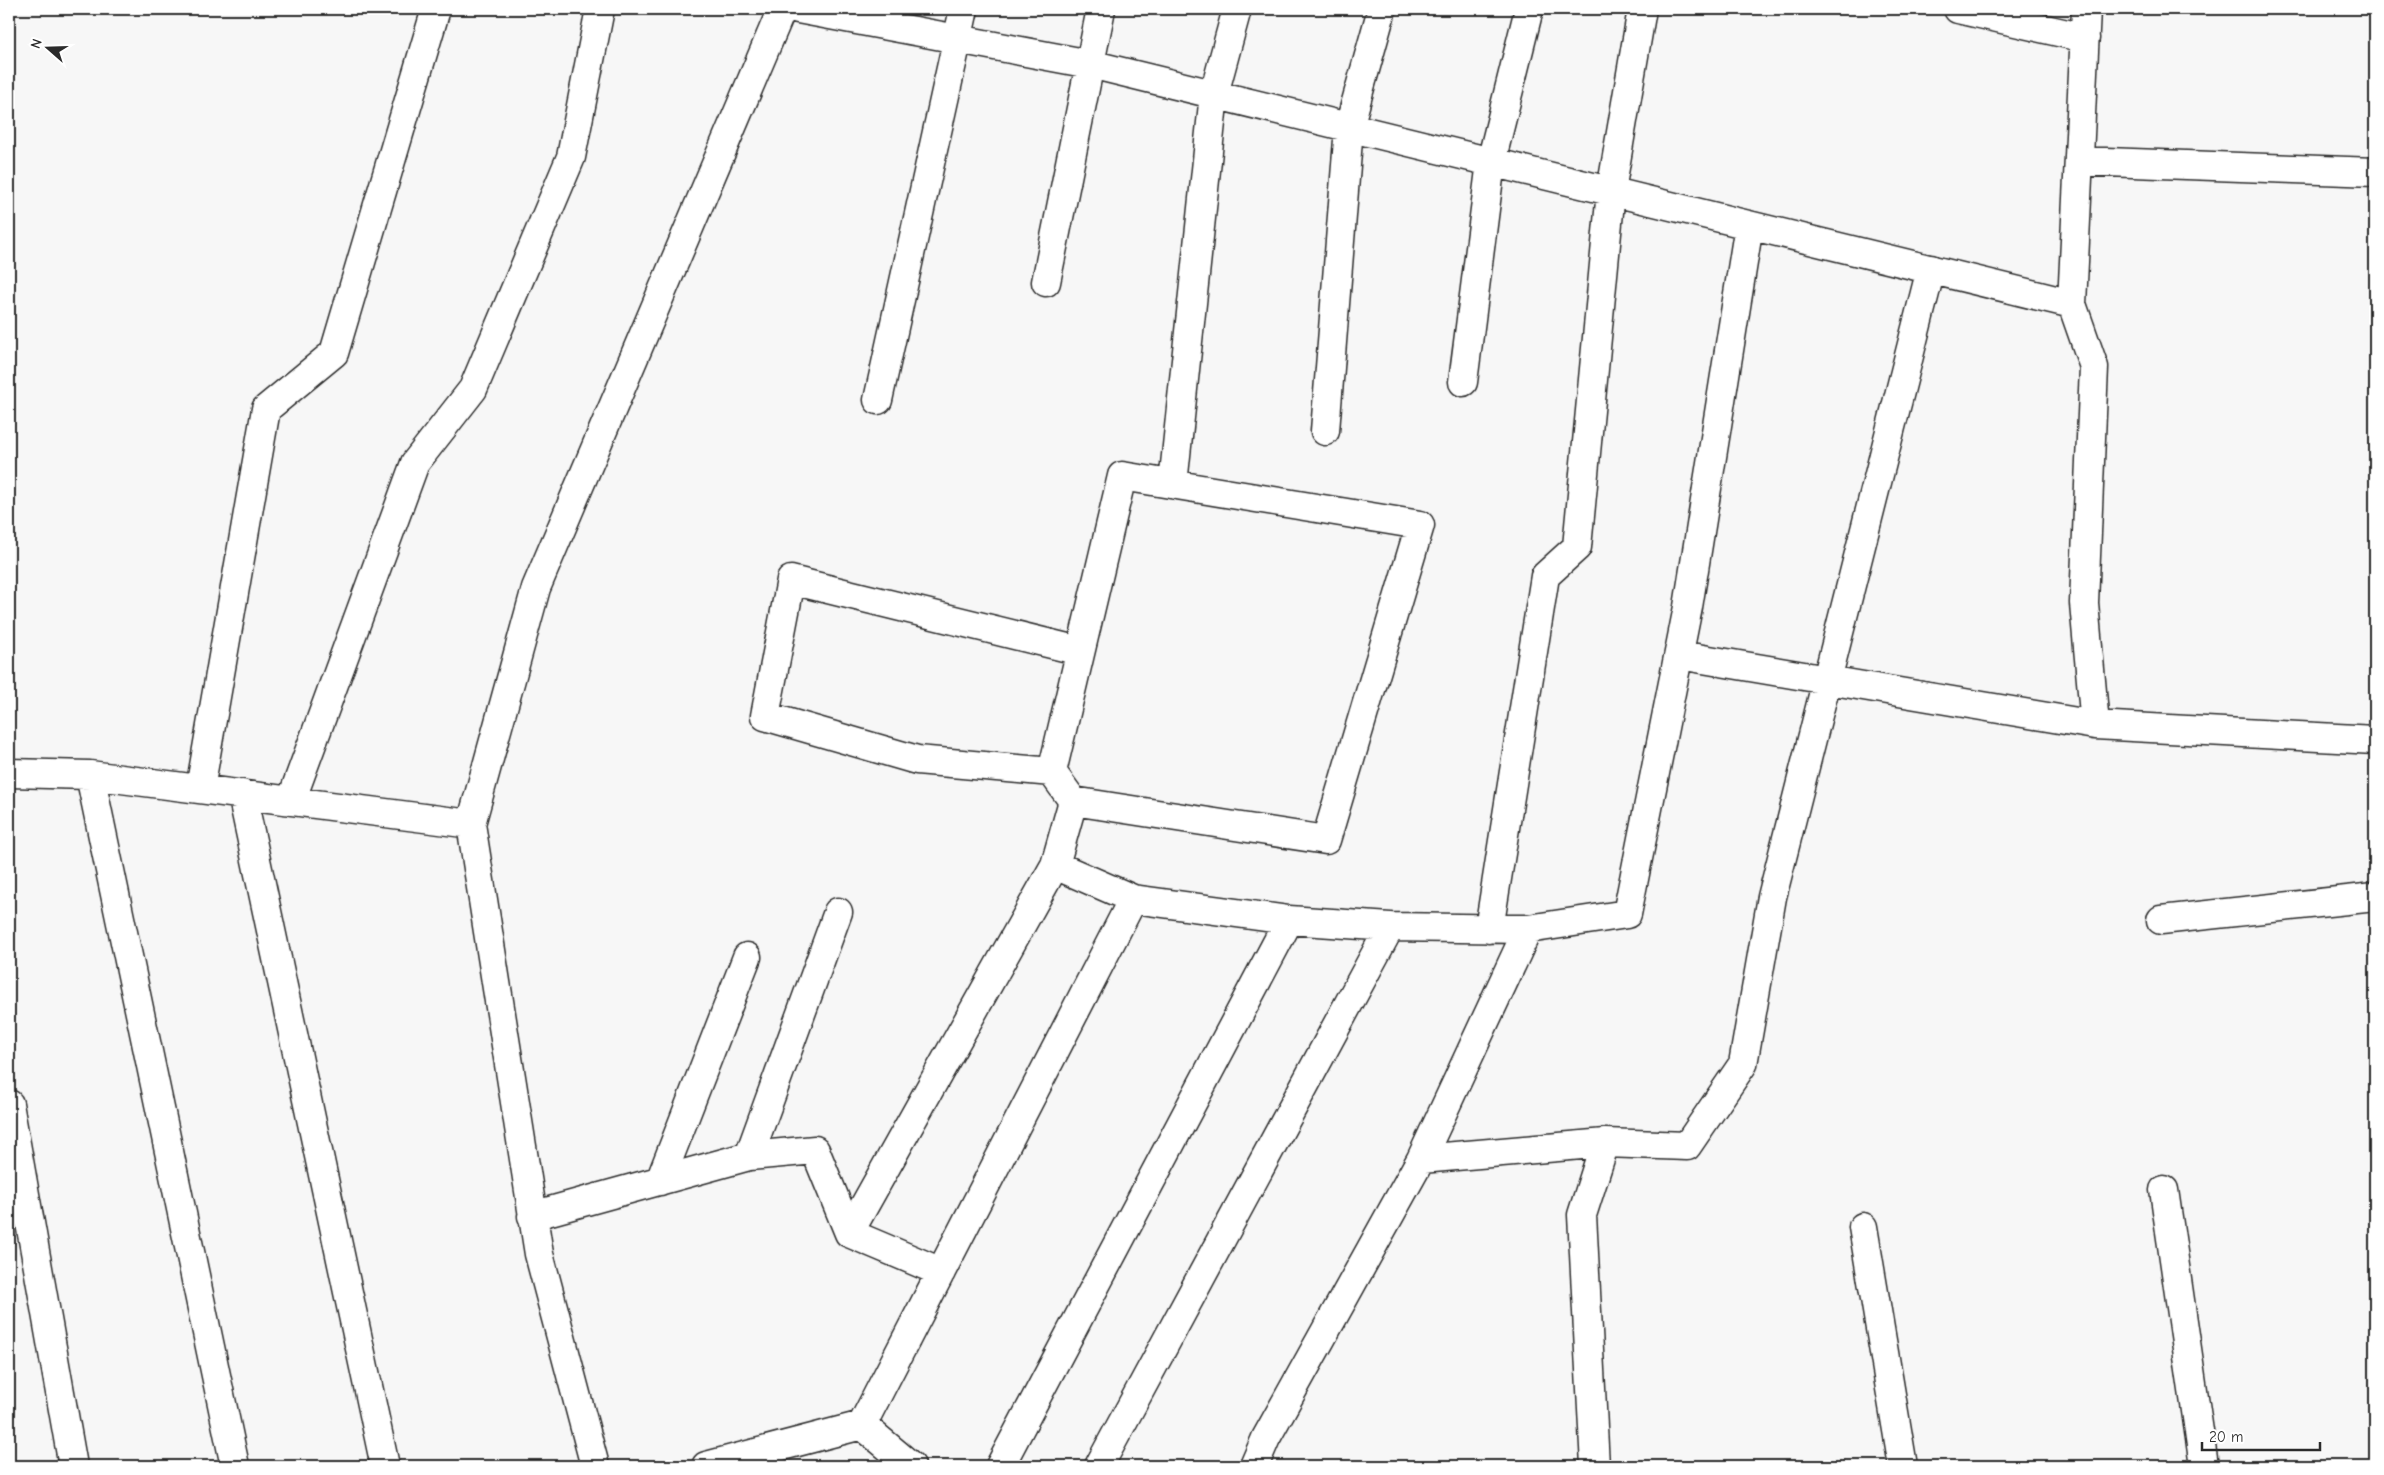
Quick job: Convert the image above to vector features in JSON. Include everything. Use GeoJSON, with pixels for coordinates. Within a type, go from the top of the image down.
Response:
{"type":"FeatureCollection","features":[{"type":"Feature","properties":{"kind":"street"},"geometry":{"type":"LineString","coordinates":[[200,789],[266,408],[334,353],[436,9]]}},
{"type":"Feature","properties":{"kind":"street"},"geometry":{"type":"LineString","coordinates":[[291,801],[414,463],[473,390],[571,157],[600,9]]}},
{"type":"Feature","properties":{"kind":"street"},"geometry":{"type":"LineString","coordinates":[[594,1466],[538,1254],[471,824],[536,588],[782,9]]}},
{"type":"Feature","properties":{"kind":"street"},"geometry":{"type":"LineString","coordinates":[[798,9],[1090,64],[2072,304]]}},
{"type":"Feature","properties":{"kind":"street"},"geometry":{"type":"LineString","coordinates":[[878,400],[956,38],[964,9]]}},
{"type":"Feature","properties":{"kind":"street"},"geometry":{"type":"LineString","coordinates":[[1046,282],[1101,9]]}},
{"type":"Feature","properties":{"kind":"street"},"geometry":{"type":"LineString","coordinates":[[1173,484],[1214,94],[1237,9]]}},
{"type":"Feature","properties":{"kind":"street"},"geometry":{"type":"LineString","coordinates":[[1325,432],[1349,127],[1382,9]]}},
{"type":"Feature","properties":{"kind":"street"},"geometry":{"type":"LineString","coordinates":[[1463,382],[1490,162],[1529,9]]}},
{"type":"Feature","properties":{"kind":"street"},"geometry":{"type":"LineString","coordinates":[[1488,929],[1545,576],[1577,547],[1610,191],[1642,9]]}},
{"type":"Feature","properties":{"kind":"street"},"geometry":{"type":"LineString","coordinates":[[1958,9],[2085,38]]}},
{"type":"Feature","properties":{"kind":"street"},"geometry":{"type":"LineString","coordinates":[[2086,9],[2072,304],[2094,367],[2084,603],[2095,725]]}},
{"type":"Feature","properties":{"kind":"street"},"geometry":{"type":"LineString","coordinates":[[2079,161],[2375,172]]}},
{"type":"Feature","properties":{"kind":"street"},"geometry":{"type":"LineString","coordinates":[[1055,865],[1133,898],[1289,920],[1390,927],[1528,929],[1627,914],[1690,597],[1749,225]]}},
{"type":"Feature","properties":{"kind":"street"},"geometry":{"type":"LineString","coordinates":[[1421,1159],[1605,1143],[1687,1146],[1743,1064],[1772,897],[1931,269]]}},
{"type":"Feature","properties":{"kind":"street"},"geometry":{"type":"LineString","coordinates":[[1122,476],[1173,484],[1420,525],[1326,840],[1073,801],[1052,772],[1122,476]]}},
{"type":"Feature","properties":{"kind":"street"},"geometry":{"type":"LineString","coordinates":[[1052,772],[917,760],[765,716],[791,580],[1080,651]]}},
{"type":"Feature","properties":{"kind":"street"},"geometry":{"type":"LineString","coordinates":[[1679,655],[2095,725],[2375,740]]}},
{"type":"Feature","properties":{"kind":"street"},"geometry":{"type":"LineString","coordinates":[[9,773],[90,775],[471,824]]}},
{"type":"Feature","properties":{"kind":"street"},"geometry":{"type":"LineString","coordinates":[[90,775],[235,1466]]}},
{"type":"Feature","properties":{"kind":"street"},"geometry":{"type":"LineString","coordinates":[[242,794],[385,1466]]}},
{"type":"Feature","properties":{"kind":"street"},"geometry":{"type":"LineString","coordinates":[[849,1233],[1055,865],[1073,801]]}},
{"type":"Feature","properties":{"kind":"street"},"geometry":{"type":"LineString","coordinates":[[2161,920],[2375,897]]}},
{"type":"Feature","properties":{"kind":"street"},"geometry":{"type":"LineString","coordinates":[[706,1466],[862,1425],[1133,898]]}},
{"type":"Feature","properties":{"kind":"street"},"geometry":{"type":"LineString","coordinates":[[749,1156],[838,912]]}},
{"type":"Feature","properties":{"kind":"street"},"geometry":{"type":"LineString","coordinates":[[1000,1466],[1289,920]]}},
{"type":"Feature","properties":{"kind":"street"},"geometry":{"type":"LineString","coordinates":[[1099,1466],[1390,927]]}},
{"type":"Feature","properties":{"kind":"street"},"geometry":{"type":"LineString","coordinates":[[1254,1466],[1266,1438],[1421,1159],[1528,929]]}},
{"type":"Feature","properties":{"kind":"street"},"geometry":{"type":"LineString","coordinates":[[660,1181],[747,956]]}},
{"type":"Feature","properties":{"kind":"street"},"geometry":{"type":"LineString","coordinates":[[9,1104],[73,1466]]}},
{"type":"Feature","properties":{"kind":"street"},"geometry":{"type":"LineString","coordinates":[[1594,1466],[1582,1215],[1605,1143]]}},
{"type":"Feature","properties":{"kind":"street"},"geometry":{"type":"LineString","coordinates":[[532,1216],[749,1156],[815,1150],[849,1233],[941,1272]]}},
{"type":"Feature","properties":{"kind":"street"},"geometry":{"type":"LineString","coordinates":[[2164,1190],[2204,1466]]}},
{"type":"Feature","properties":{"kind":"street"},"geometry":{"type":"LineString","coordinates":[[1863,1227],[1903,1466]]}},
{"type":"Feature","properties":{"kind":"street"},"geometry":{"type":"LineString","coordinates":[[862,1425],[910,1466]]}}]}
